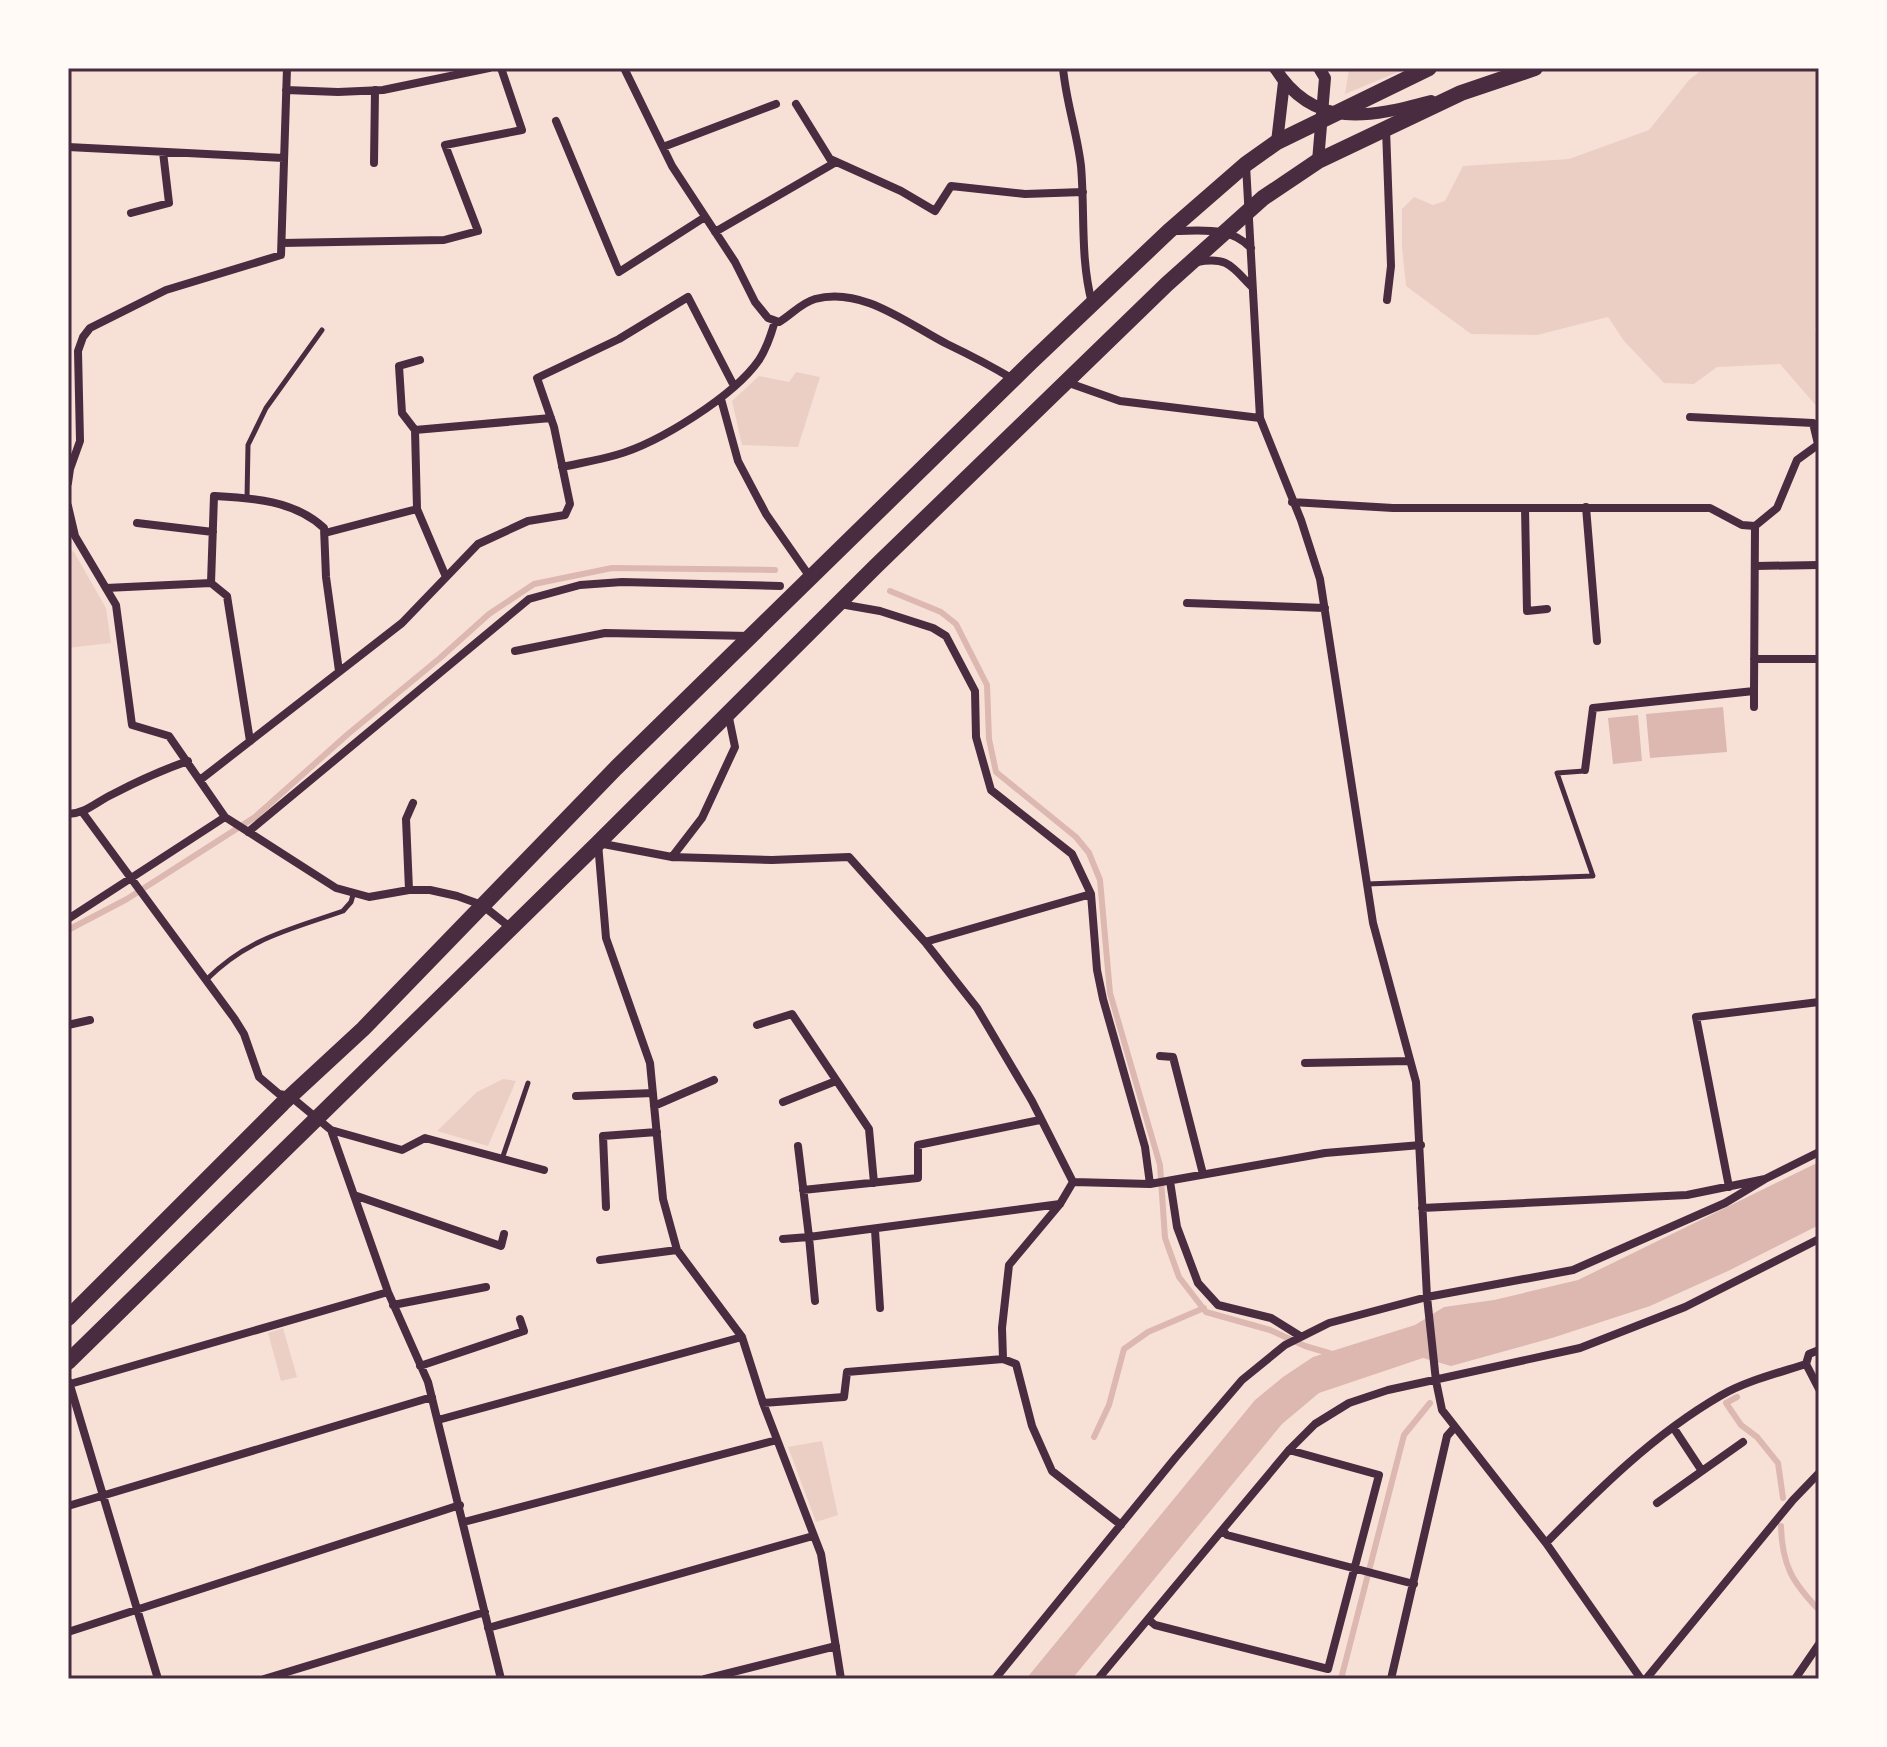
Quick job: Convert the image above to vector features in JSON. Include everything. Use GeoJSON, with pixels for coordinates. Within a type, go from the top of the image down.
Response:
{"type":"FeatureCollection","features":[{"type":"Feature","properties":{"kind":"highway"},"geometry":{"type":"LineString","coordinates":[[68,1318],[290,1096],[363,1029],[616,768],[1169,231],[1246,164],[1277,142],[1327,114],[1429,68]]}},
{"type":"Feature","properties":{"kind":"highway"},"geometry":{"type":"LineString","coordinates":[[68,1362],[1188,264],[1263,198],[1318,161],[1461,93],[1535,68]]}},
{"type":"Feature","properties":{"kind":"main road"},"geometry":{"type":"LineString","coordinates":[[1275,68],[1284,82],[1327,114],[1385,114],[1461,93]]}},
{"type":"Feature","properties":{"kind":"main road"},"geometry":{"type":"LineString","coordinates":[[1318,161],[1327,114],[1325,78],[1319,68]]}},
{"type":"Feature","properties":{"kind":"main road"},"geometry":{"type":"LineString","coordinates":[[1277,142],[1284,82]]}},
{"type":"Feature","properties":{"kind":"street"},"geometry":{"type":"LineString","coordinates":[[68,483],[80,441],[78,351],[90,328],[166,290],[281,255],[287,68]]}},
{"type":"Feature","properties":{"kind":"street"},"geometry":{"type":"LineString","coordinates":[[286,90],[375,90],[489,68]]}},
{"type":"Feature","properties":{"kind":"street"},"geometry":{"type":"LineString","coordinates":[[282,243],[444,240],[478,231],[445,145],[522,130],[501,68]]}},
{"type":"Feature","properties":{"kind":"street"},"geometry":{"type":"LineString","coordinates":[[624,68],[672,166],[735,262],[755,302],[768,318],[779,322],[805,303],[816,299],[833,296],[857,300],[894,314],[1014,379]]}},
{"type":"Feature","properties":{"kind":"street"},"geometry":{"type":"LineString","coordinates":[[1063,68],[1071,119],[1076,129],[1083,192],[1084,269],[1092,303]]}},
{"type":"Feature","properties":{"kind":"street"},"geometry":{"type":"LineString","coordinates":[[374,163],[375,90]]}},
{"type":"Feature","properties":{"kind":"street"},"geometry":{"type":"LineString","coordinates":[[663,147],[776,104]]}},
{"type":"Feature","properties":{"kind":"street"},"geometry":{"type":"LineString","coordinates":[[796,104],[823,151],[836,162],[901,191],[935,211],[951,186],[1025,194],[1083,192]]}},
{"type":"Feature","properties":{"kind":"street"},"geometry":{"type":"LineString","coordinates":[[556,121],[619,272],[705,217]]}},
{"type":"Feature","properties":{"kind":"street"},"geometry":{"type":"LineString","coordinates":[[1386,129],[1391,266],[1387,300]]}},
{"type":"Feature","properties":{"kind":"street"},"geometry":{"type":"LineString","coordinates":[[68,147],[284,158]]}},
{"type":"Feature","properties":{"kind":"street"},"geometry":{"type":"LineString","coordinates":[[131,213],[169,203],[163,152]]}},
{"type":"Feature","properties":{"kind":"street"},"geometry":{"type":"LineString","coordinates":[[715,232],[836,162]]}},
{"type":"Feature","properties":{"kind":"street"},"geometry":{"type":"LineString","coordinates":[[1246,164],[1260,418],[1320,579],[1373,923],[1416,1082],[1428,1313],[1442,1410],[1546,1543],[1644,1679],[1818,1477]]}},
{"type":"Feature","properties":{"kind":"street"},"geometry":{"type":"LineString","coordinates":[[1169,231],[1227,232],[1241,237],[1251,248]]}},
{"type":"Feature","properties":{"kind":"street"},"geometry":{"type":"LineString","coordinates":[[1188,264],[1214,259],[1227,261],[1253,288]]}},
{"type":"Feature","properties":{"kind":"street"},"geometry":{"type":"LineString","coordinates":[[200,780],[402,623],[478,544],[528,521],[565,515],[570,504],[551,418],[537,378],[619,339],[688,297],[734,386]]}},
{"type":"Feature","properties":{"kind":"street"},"geometry":{"type":"LineString","coordinates":[[562,467],[619,454],[666,432],[721,399],[758,362],[770,341],[775,321]]}},
{"type":"Feature","properties":{"kind":"street"},"geometry":{"type":"LineString","coordinates":[[420,360],[399,366],[402,413],[415,430],[417,509],[446,577]]}},
{"type":"Feature","properties":{"kind":"street"},"geometry":{"type":"LineString","coordinates":[[1066,382],[1120,401],[1260,418]]}},
{"type":"Feature","properties":{"kind":"street"},"geometry":{"type":"LineString","coordinates":[[721,399],[738,461],[766,514],[810,577]]}},
{"type":"Feature","properties":{"kind":"street"},"geometry":{"type":"LineString","coordinates":[[1292,502],[1347,507],[1710,508],[1742,525],[1755,526],[1777,508],[1797,460],[1819,444],[1813,423],[1690,417]]}},
{"type":"Feature","properties":{"kind":"street"},"geometry":{"type":"LineString","coordinates":[[415,430],[551,418]]}},
{"type":"Feature","properties":{"kind":"street"},"geometry":{"type":"LineString","coordinates":[[211,583],[214,496],[276,503],[318,521],[325,533],[326,577],[339,671]]}},
{"type":"Feature","properties":{"kind":"street"},"geometry":{"type":"LineString","coordinates":[[68,506],[75,536],[116,605],[132,725],[169,736],[225,817],[336,888],[353,895],[369,897],[430,890],[482,905],[511,928]]}},
{"type":"Feature","properties":{"kind":"street"},"geometry":{"type":"LineString","coordinates":[[1586,507],[1597,641]]}},
{"type":"Feature","properties":{"kind":"street"},"geometry":{"type":"LineString","coordinates":[[1525,508],[1527,611],[1547,609]]}},
{"type":"Feature","properties":{"kind":"street"},"geometry":{"type":"LineString","coordinates":[[325,533],[417,509]]}},
{"type":"Feature","properties":{"kind":"street"},"geometry":{"type":"LineString","coordinates":[[137,523],[213,532]]}},
{"type":"Feature","properties":{"kind":"street"},"geometry":{"type":"LineString","coordinates":[[1754,707],[1755,526]]}},
{"type":"Feature","properties":{"kind":"street"},"geometry":{"type":"LineString","coordinates":[[1756,566],[1819,565]]}},
{"type":"Feature","properties":{"kind":"street"},"geometry":{"type":"LineString","coordinates":[[248,832],[529,599],[580,585],[622,582],[780,586]]}},
{"type":"Feature","properties":{"kind":"street"},"geometry":{"type":"LineString","coordinates":[[106,588],[211,583],[227,596],[250,741]]}},
{"type":"Feature","properties":{"kind":"street"},"geometry":{"type":"LineString","coordinates":[[1187,603],[1325,608]]}},
{"type":"Feature","properties":{"kind":"street"},"geometry":{"type":"LineString","coordinates":[[838,604],[880,611],[933,628],[946,636],[975,691],[976,737],[991,790],[1072,854],[1091,894],[1097,970],[1145,1147],[1150,1184]]}},
{"type":"Feature","properties":{"kind":"street"},"geometry":{"type":"LineString","coordinates":[[515,651],[605,633],[751,636]]}},
{"type":"Feature","properties":{"kind":"street"},"geometry":{"type":"LineString","coordinates":[[1754,659],[1819,659]]}},
{"type":"Feature","properties":{"kind":"street"},"geometry":{"type":"LineString","coordinates":[[1585,770],[1593,708],[1754,691]]}},
{"type":"Feature","properties":{"kind":"street"},"geometry":{"type":"LineString","coordinates":[[672,857],[702,818],[735,747],[728,713]]}},
{"type":"Feature","properties":{"kind":"street"},"geometry":{"type":"LineString","coordinates":[[68,814],[83,813],[158,771],[188,761]]}},
{"type":"Feature","properties":{"kind":"street"},"geometry":{"type":"LineString","coordinates":[[409,890],[406,819],[413,803]]}},
{"type":"Feature","properties":{"kind":"street"},"geometry":{"type":"LineString","coordinates":[[83,813],[244,1034],[259,1077],[279,1094],[290,1096],[331,1130],[402,1150],[425,1138],[544,1170]]}},
{"type":"Feature","properties":{"kind":"street"},"geometry":{"type":"LineString","coordinates":[[68,919],[225,817]]}},
{"type":"Feature","properties":{"kind":"street"},"geometry":{"type":"LineString","coordinates":[[841,1679],[821,1554],[763,1403],[742,1337],[677,1250],[663,1199],[650,1063],[606,938],[598,843],[672,857],[772,860],[849,857],[925,942],[977,1008],[1032,1101],[1073,1182]]}},
{"type":"Feature","properties":{"kind":"street"},"geometry":{"type":"LineString","coordinates":[[925,942],[1091,894]]}},
{"type":"Feature","properties":{"kind":"street"},"geometry":{"type":"LineString","coordinates":[[1729,1187],[1696,1017],[1819,1002]]}},
{"type":"Feature","properties":{"kind":"street"},"geometry":{"type":"LineString","coordinates":[[757,1025],[792,1014],[869,1129],[874,1183]]}},
{"type":"Feature","properties":{"kind":"street"},"geometry":{"type":"LineString","coordinates":[[68,1025],[90,1020]]}},
{"type":"Feature","properties":{"kind":"street"},"geometry":{"type":"LineString","coordinates":[[1160,1056],[1173,1057],[1203,1174]]}},
{"type":"Feature","properties":{"kind":"street"},"geometry":{"type":"LineString","coordinates":[[1305,1063],[1410,1061]]}},
{"type":"Feature","properties":{"kind":"street"},"geometry":{"type":"LineString","coordinates":[[654,1106],[714,1080]]}},
{"type":"Feature","properties":{"kind":"street"},"geometry":{"type":"LineString","coordinates":[[783,1102],[836,1081]]}},
{"type":"Feature","properties":{"kind":"street"},"geometry":{"type":"LineString","coordinates":[[576,1096],[653,1093]]}},
{"type":"Feature","properties":{"kind":"street"},"geometry":{"type":"LineString","coordinates":[[803,1190],[918,1178],[918,1145],[1040,1120]]}},
{"type":"Feature","properties":{"kind":"street"},"geometry":{"type":"LineString","coordinates":[[331,1130],[388,1292],[432,1397],[501,1679]]}},
{"type":"Feature","properties":{"kind":"street"},"geometry":{"type":"LineString","coordinates":[[606,1207],[603,1136],[657,1132]]}},
{"type":"Feature","properties":{"kind":"street"},"geometry":{"type":"LineString","coordinates":[[1073,1182],[1150,1184],[1325,1153],[1421,1145]]}},
{"type":"Feature","properties":{"kind":"street"},"geometry":{"type":"LineString","coordinates":[[798,1146],[815,1301]]}},
{"type":"Feature","properties":{"kind":"street"},"geometry":{"type":"LineString","coordinates":[[995,1679],[1242,1380],[1285,1345],[1329,1323],[1427,1297],[1573,1270],[1725,1203],[1819,1152]]}},
{"type":"Feature","properties":{"kind":"street"},"geometry":{"type":"LineString","coordinates":[[1422,1208],[1687,1195],[1765,1179]]}},
{"type":"Feature","properties":{"kind":"street"},"geometry":{"type":"LineString","coordinates":[[1170,1181],[1177,1227],[1199,1285],[1218,1305],[1271,1318],[1298,1338]]}},
{"type":"Feature","properties":{"kind":"street"},"geometry":{"type":"LineString","coordinates":[[1003,1359],[1002,1328],[1009,1265],[1060,1204],[1073,1182]]}},
{"type":"Feature","properties":{"kind":"street"},"geometry":{"type":"LineString","coordinates":[[354,1195],[501,1246],[504,1234]]}},
{"type":"Feature","properties":{"kind":"street"},"geometry":{"type":"LineString","coordinates":[[783,1239],[875,1230],[1060,1204]]}},
{"type":"Feature","properties":{"kind":"street"},"geometry":{"type":"LineString","coordinates":[[875,1230],[880,1308]]}},
{"type":"Feature","properties":{"kind":"street"},"geometry":{"type":"LineString","coordinates":[[1098,1679],[1289,1450],[1315,1424],[1349,1403],[1436,1377],[1580,1348],[1685,1307],[1819,1239]]}},
{"type":"Feature","properties":{"kind":"street"},"geometry":{"type":"LineString","coordinates":[[600,1260],[677,1250]]}},
{"type":"Feature","properties":{"kind":"street"},"geometry":{"type":"LineString","coordinates":[[393,1305],[486,1287]]}},
{"type":"Feature","properties":{"kind":"street"},"geometry":{"type":"LineString","coordinates":[[158,1679],[69,1382],[388,1292]]}},
{"type":"Feature","properties":{"kind":"street"},"geometry":{"type":"LineString","coordinates":[[420,1366],[524,1331],[520,1319]]}},
{"type":"Feature","properties":{"kind":"street"},"geometry":{"type":"LineString","coordinates":[[438,1420],[742,1337]]}},
{"type":"Feature","properties":{"kind":"street"},"geometry":{"type":"LineString","coordinates":[[1819,1350],[1809,1354],[1806,1364],[1819,1389]]}},
{"type":"Feature","properties":{"kind":"street"},"geometry":{"type":"LineString","coordinates":[[763,1403],[844,1397],[847,1372],[1003,1359],[1016,1364],[1032,1426],[1052,1471],[1121,1525]]}},
{"type":"Feature","properties":{"kind":"street"},"geometry":{"type":"LineString","coordinates":[[1546,1543],[1612,1475],[1673,1427],[1722,1395],[1806,1364]]}},
{"type":"Feature","properties":{"kind":"street"},"geometry":{"type":"LineString","coordinates":[[68,1506],[432,1397]]}},
{"type":"Feature","properties":{"kind":"street"},"geometry":{"type":"LineString","coordinates":[[1391,1679],[1447,1436],[1455,1427]]}},
{"type":"Feature","properties":{"kind":"street"},"geometry":{"type":"LineString","coordinates":[[1673,1427],[1702,1471]]}},
{"type":"Feature","properties":{"kind":"street"},"geometry":{"type":"LineString","coordinates":[[464,1522],[777,1440]]}},
{"type":"Feature","properties":{"kind":"street"},"geometry":{"type":"LineString","coordinates":[[1657,1503],[1743,1442]]}},
{"type":"Feature","properties":{"kind":"street"},"geometry":{"type":"LineString","coordinates":[[1149,1620],[1155,1625],[1328,1669],[1379,1475],[1289,1450]]}},
{"type":"Feature","properties":{"kind":"street"},"geometry":{"type":"LineString","coordinates":[[68,1632],[460,1505]]}},
{"type":"Feature","properties":{"kind":"street"},"geometry":{"type":"LineString","coordinates":[[1223,1531],[1227,1535],[1414,1584]]}},
{"type":"Feature","properties":{"kind":"street"},"geometry":{"type":"LineString","coordinates":[[488,1628],[813,1536]]}},
{"type":"Feature","properties":{"kind":"street"},"geometry":{"type":"LineString","coordinates":[[264,1679],[485,1612]]}},
{"type":"Feature","properties":{"kind":"street"},"geometry":{"type":"LineString","coordinates":[[1795,1679],[1819,1644]]}},
{"type":"Feature","properties":{"kind":"street"},"geometry":{"type":"LineString","coordinates":[[705,1679],[836,1646]]}},
{"type":"Feature","properties":{"kind":"lane"},"geometry":{"type":"LineString","coordinates":[[247,498],[248,445],[266,408],[322,330]]}},
{"type":"Feature","properties":{"kind":"lane"},"geometry":{"type":"LineString","coordinates":[[1366,884],[1593,876],[1557,773],[1585,770]]}},
{"type":"Feature","properties":{"kind":"lane"},"geometry":{"type":"LineString","coordinates":[[205,981],[236,953],[266,937],[343,911],[353,895]]}},
{"type":"Feature","properties":{"kind":"lane"},"geometry":{"type":"LineString","coordinates":[[502,1159],[528,1083]]}},
{"type":"Feature","properties":{"kind":"shaded area"},"geometry":{"type":"Polygon","coordinates":[[[1349,68],[1408,68],[1345,94],[1349,68]]]}},
{"type":"Feature","properties":{"kind":"shaded area"},"geometry":{"type":"Polygon","coordinates":[[[1704,68],[1819,68],[1819,313],[1815,329],[1819,348],[1819,409],[1780,364],[1717,367],[1694,384],[1664,383],[1624,341],[1608,317],[1537,335],[1471,334],[1406,286],[1402,209],[1414,197],[1433,205],[1445,201],[1463,166],[1569,159],[1649,130],[1689,80],[1704,68]]]}},
{"type":"Feature","properties":{"kind":"shaded area"},"geometry":{"type":"Polygon","coordinates":[[[796,372],[820,377],[798,447],[742,445],[732,401],[759,376],[789,382],[796,372]]]}},
{"type":"Feature","properties":{"kind":"shaded area"},"geometry":{"type":"Polygon","coordinates":[[[68,548],[74,552],[106,608],[111,643],[68,648],[68,548]]]}},
{"type":"Feature","properties":{"kind":"shaded area"},"geometry":{"type":"Polygon","coordinates":[[[1723,707],[1727,752],[1650,758],[1646,714],[1723,707]]]}},
{"type":"Feature","properties":{"kind":"shaded area"},"geometry":{"type":"Polygon","coordinates":[[[1638,715],[1642,761],[1613,764],[1608,718],[1638,715]]]}},
{"type":"Feature","properties":{"kind":"shaded area"},"geometry":{"type":"Polygon","coordinates":[[[503,1079],[516,1081],[488,1146],[437,1131],[477,1092],[503,1079]]]}},
{"type":"Feature","properties":{"kind":"shaded area"},"geometry":{"type":"Polygon","coordinates":[[[1819,1162],[1819,1225],[1728,1271],[1650,1306],[1552,1338],[1451,1366],[1423,1358],[1319,1393],[1282,1424],[1072,1679],[1026,1679],[1255,1400],[1313,1357],[1415,1325],[1444,1307],[1494,1300],[1578,1280],[1819,1162]]]}},
{"type":"Feature","properties":{"kind":"shaded area"},"geometry":{"type":"Polygon","coordinates":[[[283,1328],[297,1377],[281,1381],[268,1333],[283,1328]]]}},
{"type":"Feature","properties":{"kind":"shaded area"},"geometry":{"type":"Polygon","coordinates":[[[822,1441],[838,1515],[816,1522],[788,1447],[822,1441]]]}},
{"type":"Feature","properties":{"kind":"waterway"},"geometry":{"type":"LineString","coordinates":[[68,930],[127,899],[255,817],[489,614],[534,584],[612,568],[775,570]]}},
{"type":"Feature","properties":{"kind":"waterway"},"geometry":{"type":"LineString","coordinates":[[890,591],[941,612],[956,624],[987,685],[989,739],[996,772],[1076,837],[1089,853],[1100,880],[1110,993],[1160,1165],[1165,1238],[1179,1277],[1206,1312],[1270,1330],[1332,1354]]}},
{"type":"Feature","properties":{"kind":"waterway"},"geometry":{"type":"LineString","coordinates":[[1094,1437],[1109,1405],[1124,1349],[1148,1332],[1204,1308]]}},
{"type":"Feature","properties":{"kind":"waterway"},"geometry":{"type":"LineString","coordinates":[[1737,1397],[1726,1403],[1741,1425],[1757,1437],[1778,1463],[1783,1498]]}},
{"type":"Feature","properties":{"kind":"waterway"},"geometry":{"type":"LineString","coordinates":[[1341,1679],[1404,1435],[1430,1403]]}},
{"type":"Feature","properties":{"kind":"waterway"},"geometry":{"type":"LineString","coordinates":[[1781,1526],[1790,1572],[1819,1610]]}}]}
